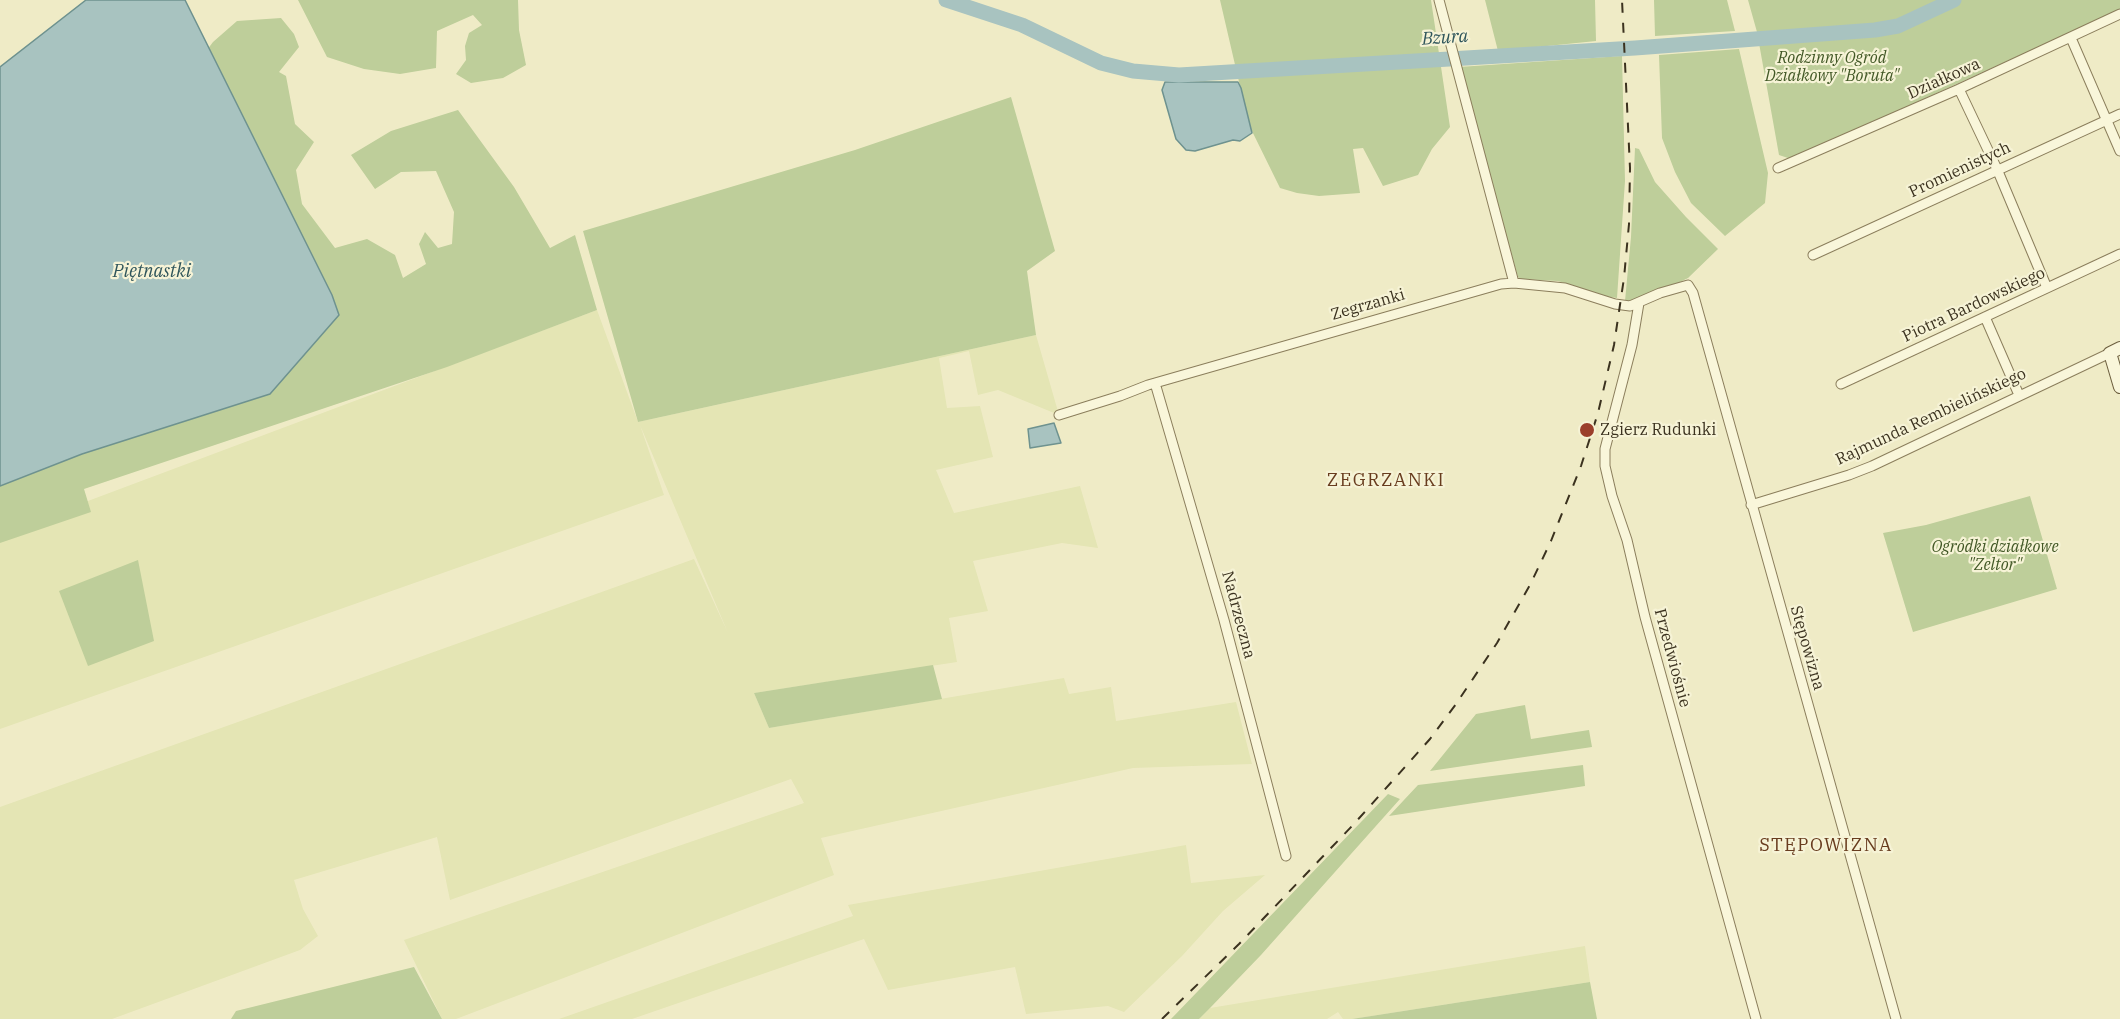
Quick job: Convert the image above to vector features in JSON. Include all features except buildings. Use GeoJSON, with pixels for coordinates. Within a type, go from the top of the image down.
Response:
{"type":"FeatureCollection","features":[{"type":"Feature","properties":{"kind":"street"},"geometry":{"type":"LineString","coordinates":[[1439,0],[1514,283]]}},
{"type":"Feature","properties":{"kind":"street","name":"Działkowa"},"geometry":{"type":"LineString","coordinates":[[1778,168],[1959,89],[2120,14]]}},
{"type":"Feature","properties":{"kind":"street"},"geometry":{"type":"LineString","coordinates":[[2071,38],[2120,151]]}},
{"type":"Feature","properties":{"kind":"street"},"geometry":{"type":"LineString","coordinates":[[1959,89],[1997,169],[2047,288]]}},
{"type":"Feature","properties":{"kind":"street","name":"Promienistych"},"geometry":{"type":"LineString","coordinates":[[1813,255],[2120,114]]}},
{"type":"Feature","properties":{"kind":"street","name":"Piotra Bardowskiego"},"geometry":{"type":"LineString","coordinates":[[1841,384],[2120,254]]}},
{"type":"Feature","properties":{"kind":"street","name":"Zegrzanki"},"geometry":{"type":"LineString","coordinates":[[1059,415],[1114,399],[1155,383],[1494,285],[1514,283],[1565,288],[1630,306],[1660,293],[1688,285]]}},
{"type":"Feature","properties":{"kind":"street","name":"Stępowizna"},"geometry":{"type":"LineString","coordinates":[[1688,285],[1693,293],[1896,1019]]}},
{"type":"Feature","properties":{"kind":"street","name":"Przedwiośnie"},"geometry":{"type":"LineString","coordinates":[[1639,303],[1632,345],[1607,438],[1605,466],[1612,496],[1628,540],[1645,617],[1756,1019]]}},
{"type":"Feature","properties":{"kind":"street"},"geometry":{"type":"LineString","coordinates":[[1985,317],[2019,395]]}},
{"type":"Feature","properties":{"kind":"street"},"geometry":{"type":"LineString","coordinates":[[2117,352],[2120,387]]}},
{"type":"Feature","properties":{"kind":"street","name":"Rajmunda Rembielińskiego"},"geometry":{"type":"LineString","coordinates":[[1751,505],[1872,466],[2019,395],[2117,352]]}},
{"type":"Feature","properties":{"kind":"street","name":"Nadrzeczna"},"geometry":{"type":"LineString","coordinates":[[1155,383],[1224,620],[1286,856]]}},
{"type":"Feature","properties":{"kind":"green space"},"geometry":{"type":"Polygon","coordinates":[[[298,0],[518,0],[519,30],[526,65],[503,78],[471,83],[456,74],[466,60],[465,46],[469,33],[482,25],[473,15],[437,31],[436,68],[400,74],[364,69],[327,57],[298,0]]]}},
{"type":"Feature","properties":{"kind":"green space"},"geometry":{"type":"Polygon","coordinates":[[[1220,0],[1431,0],[1450,127],[1432,149],[1418,175],[1383,186],[1363,148],[1353,149],[1360,193],[1319,196],[1280,188],[1249,125],[1220,0]]]}},
{"type":"Feature","properties":{"kind":"green space"},"geometry":{"type":"Polygon","coordinates":[[[1485,0],[1595,0],[1596,41],[1498,51],[1485,0]]]}},
{"type":"Feature","properties":{"kind":"green space","name":"Rodzinny Ogród Działkowy \"Boruta\""},"geometry":{"type":"Polygon","coordinates":[[[1654,0],[1727,0],[1735,31],[1655,36],[1654,0]]]}},
{"type":"Feature","properties":{"kind":"green space","name":"Rodzinny Ogród Działkowy \"Boruta\""},"geometry":{"type":"Polygon","coordinates":[[[1748,0],[2120,0],[2120,10],[1791,159],[1779,155],[1757,32],[1748,0]]]}},
{"type":"Feature","properties":{"kind":"green space"},"geometry":{"type":"Polygon","coordinates":[[[281,18],[294,34],[299,47],[279,72],[286,76],[295,124],[314,142],[296,170],[302,204],[335,248],[367,239],[395,255],[403,278],[426,264],[419,244],[425,232],[438,248],[452,244],[454,212],[436,171],[401,172],[375,189],[351,155],[391,131],[458,110],[514,187],[550,248],[575,235],[597,310],[447,367],[84,489],[91,512],[0,543],[0,465],[201,58],[213,42],[237,21],[281,18]]]}},
{"type":"Feature","properties":{"kind":"green space","name":"Rodzinny Ogród Działkowy \"Boruta\""},"geometry":{"type":"Polygon","coordinates":[[[1739,49],[1768,173],[1765,203],[1725,236],[1691,203],[1675,172],[1662,138],[1659,55],[1739,49]]]}},
{"type":"Feature","properties":{"kind":"green space"},"geometry":{"type":"Polygon","coordinates":[[[1622,56],[1625,181],[1617,298],[1558,281],[1521,279],[1518,277],[1459,67],[1622,56]]]}},
{"type":"Feature","properties":{"kind":"green space"},"geometry":{"type":"Polygon","coordinates":[[[1011,97],[1055,251],[1027,271],[1036,335],[638,422],[583,231],[855,150],[1011,97]]]}},
{"type":"Feature","properties":{"kind":"green space"},"geometry":{"type":"Polygon","coordinates":[[[1635,148],[1639,149],[1655,182],[1718,249],[1688,278],[1637,301],[1625,301],[1631,237],[1635,148]]]}},
{"type":"Feature","properties":{"kind":"green space"},"geometry":{"type":"Polygon","coordinates":[[[597,310],[638,422],[1036,335],[1059,415],[998,390],[978,395],[969,351],[939,358],[947,408],[980,406],[993,457],[936,470],[954,513],[1080,486],[1098,548],[1062,543],[973,561],[988,611],[949,618],[957,662],[754,693],[769,728],[1064,678],[1069,694],[1111,687],[1116,721],[1236,702],[1252,764],[1133,768],[821,838],[834,875],[456,1019],[442,1019],[404,940],[804,803],[791,779],[450,900],[437,837],[294,880],[303,909],[318,936],[300,950],[112,1019],[0,1019],[0,807],[694,559],[728,633],[640,425],[664,495],[0,729],[0,534],[597,310]]]}},
{"type":"Feature","properties":{"kind":"green space","name":"Ogródki działkowe \"Zeltor\""},"geometry":{"type":"Polygon","coordinates":[[[2030,496],[2057,589],[1913,632],[1883,533],[1926,525],[2030,496]]]}},
{"type":"Feature","properties":{"kind":"green space"},"geometry":{"type":"Polygon","coordinates":[[[138,560],[154,641],[88,666],[59,591],[138,560]]]}},
{"type":"Feature","properties":{"kind":"green space"},"geometry":{"type":"Polygon","coordinates":[[[933,665],[942,699],[769,728],[754,693],[933,665]]]}},
{"type":"Feature","properties":{"kind":"green space"},"geometry":{"type":"Polygon","coordinates":[[[1525,705],[1531,739],[1589,730],[1592,747],[1430,771],[1476,714],[1525,705]]]}},
{"type":"Feature","properties":{"kind":"green space"},"geometry":{"type":"Polygon","coordinates":[[[1583,765],[1585,786],[1389,816],[1418,785],[1583,765]]]}},
{"type":"Feature","properties":{"kind":"green space"},"geometry":{"type":"Polygon","coordinates":[[[1388,794],[1400,799],[1261,955],[1210,1008],[1199,1019],[1171,1019],[1388,794]]]}},
{"type":"Feature","properties":{"kind":"green space"},"geometry":{"type":"Polygon","coordinates":[[[1186,845],[1191,883],[1265,875],[1223,911],[1182,956],[1124,1012],[1108,1006],[1026,1014],[1015,967],[888,990],[864,939],[632,1019],[559,1019],[853,916],[848,905],[1186,845]]]}},
{"type":"Feature","properties":{"kind":"green space"},"geometry":{"type":"Polygon","coordinates":[[[1585,946],[1590,982],[1352,1019],[1343,1019],[1338,1012],[1327,1019],[1199,1019],[1210,1008],[1585,946]]]}},
{"type":"Feature","properties":{"kind":"green space"},"geometry":{"type":"Polygon","coordinates":[[[414,967],[442,1019],[231,1019],[236,1011],[414,967]]]}},
{"type":"Feature","properties":{"kind":"green space"},"geometry":{"type":"Polygon","coordinates":[[[1590,982],[1597,1019],[1352,1019],[1590,982]]]}},
{"type":"Feature","properties":{"kind":"water","name":"Piętnastki"},"geometry":{"type":"Polygon","coordinates":[[[86,0],[185,0],[332,295],[339,315],[270,394],[82,454],[0,486],[0,67],[86,0]]]}},
{"type":"Feature","properties":{"kind":"water"},"geometry":{"type":"Polygon","coordinates":[[[1165,82],[1238,82],[1252,133],[1240,141],[1233,140],[1195,151],[1186,150],[1176,139],[1162,90],[1165,82]]]}},
{"type":"Feature","properties":{"kind":"water"},"geometry":{"type":"Polygon","coordinates":[[[1054,423],[1061,443],[1030,448],[1028,429],[1054,423]]]}},
{"type":"Feature","properties":{"kind":"waterway","name":"Bzura"},"geometry":{"type":"LineString","coordinates":[[946,0],[1022,25],[1101,63],[1133,71],[1179,75],[1635,48],[1875,30],[1898,26],[1954,0]]}},
{"type":"Feature","properties":{"kind":"railway"},"geometry":{"type":"LineString","coordinates":[[1162,1019],[1239,944],[1353,825],[1430,739],[1497,643],[1530,585],[1551,541],[1581,466],[1598,413],[1614,345],[1624,278],[1629,224],[1630,168],[1622,0]]}},
{"type":"Feature","properties":{"kind":"place","name":"Zgierz Rudunki"},"geometry":{"type":"Point","coordinates":[1587,430]}},
{"type":"Feature","properties":{"kind":"district","name":"ZEGRZANKI"},"geometry":{"type":"Point","coordinates":[1386,481]}},
{"type":"Feature","properties":{"kind":"district","name":"STĘPOWIZNA"},"geometry":{"type":"Point","coordinates":[1826,846]}}]}
